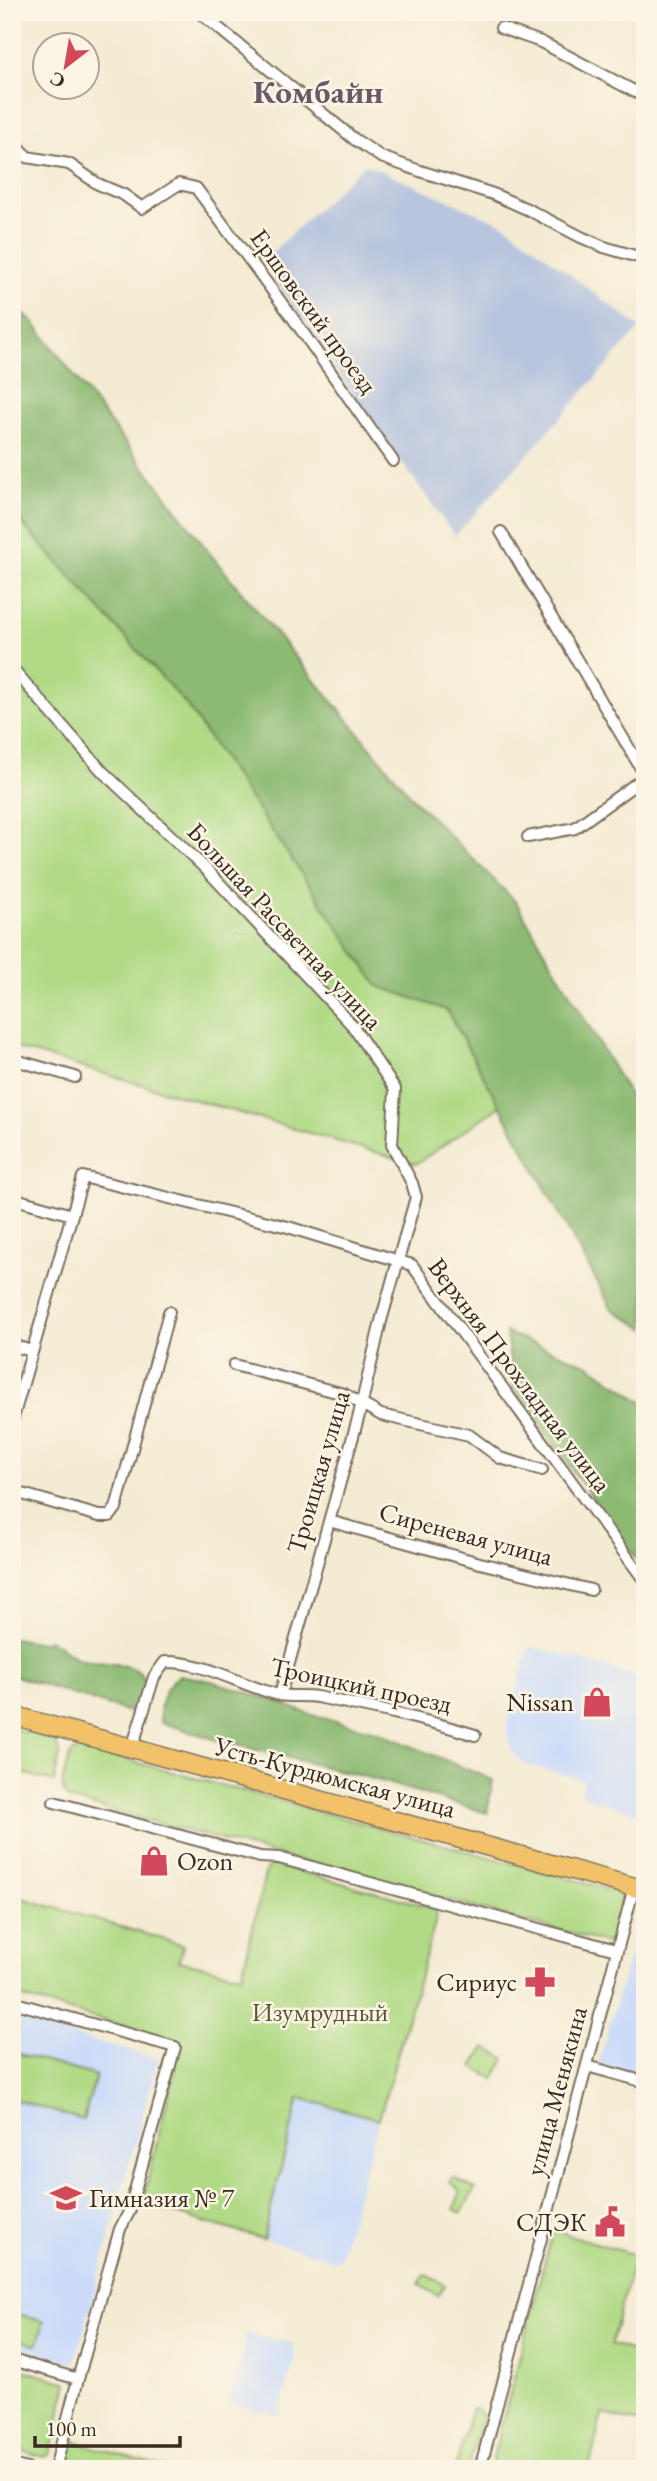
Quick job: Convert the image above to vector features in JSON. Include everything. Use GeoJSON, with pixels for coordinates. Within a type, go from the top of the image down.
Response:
{"type":"FeatureCollection","features":[{"type":"Feature","properties":{"kind":"main road","name":"Усть-Курдюмская улица"},"geometry":{"type":"LineString","coordinates":[[12,1715],[639,1888]]}},
{"type":"Feature","properties":{"kind":"street"},"geometry":{"type":"LineString","coordinates":[[199,12],[354,139],[381,157],[493,194],[593,242],[645,259]]}},
{"type":"Feature","properties":{"kind":"street"},"geometry":{"type":"LineString","coordinates":[[501,28],[541,43],[645,97]]}},
{"type":"Feature","properties":{"kind":"street","name":"Ершовский проезд"},"geometry":{"type":"LineString","coordinates":[[12,138],[27,157],[69,164],[98,184],[124,195],[142,208],[179,184],[196,188],[292,317],[393,461]]}},
{"type":"Feature","properties":{"kind":"street"},"geometry":{"type":"LineString","coordinates":[[501,532],[645,776],[575,828],[528,837]]}},
{"type":"Feature","properties":{"kind":"street","name":"Большая Рассветная улица"},"geometry":{"type":"LineString","coordinates":[[12,668],[103,772],[207,870],[352,1026],[386,1074],[395,1088],[391,1145],[412,1183],[416,1197],[398,1260]]}},
{"type":"Feature","properties":{"kind":"street"},"geometry":{"type":"LineString","coordinates":[[12,1059],[75,1077]]}},
{"type":"Feature","properties":{"kind":"street","name":"Верхняя Прохладная улица"},"geometry":{"type":"LineString","coordinates":[[72,1215],[83,1177],[288,1227],[412,1265],[645,1581]]}},
{"type":"Feature","properties":{"kind":"street"},"geometry":{"type":"LineString","coordinates":[[12,1198],[72,1215],[12,1421]]}},
{"type":"Feature","properties":{"kind":"street","name":"Троицкая улица"},"geometry":{"type":"LineString","coordinates":[[280,1695],[362,1404],[398,1260]]}},
{"type":"Feature","properties":{"kind":"street"},"geometry":{"type":"LineString","coordinates":[[12,1491],[99,1516],[110,1516],[116,1508],[169,1312]]}},
{"type":"Feature","properties":{"kind":"street"},"geometry":{"type":"LineString","coordinates":[[12,1345],[31,1351]]}},
{"type":"Feature","properties":{"kind":"street"},"geometry":{"type":"LineString","coordinates":[[234,1365],[344,1394],[382,1415],[469,1436],[500,1458],[542,1470]]}},
{"type":"Feature","properties":{"kind":"street","name":"Сиреневая улица"},"geometry":{"type":"LineString","coordinates":[[329,1521],[480,1563],[591,1590]]}},
{"type":"Feature","properties":{"kind":"street","name":"Троицкий проезд"},"geometry":{"type":"LineString","coordinates":[[132,1748],[153,1677],[165,1662],[184,1664],[280,1695],[310,1696],[382,1709],[475,1735]]}},
{"type":"Feature","properties":{"kind":"street"},"geometry":{"type":"LineString","coordinates":[[54,1802],[260,1857],[279,1858],[616,1950]]}},
{"type":"Feature","properties":{"kind":"street","name":"улица Менякина"},"geometry":{"type":"LineString","coordinates":[[480,2469],[616,1950],[639,1888]]}},
{"type":"Feature","properties":{"kind":"street"},"geometry":{"type":"LineString","coordinates":[[12,2002],[175,2047],[129,2212],[120,2229],[55,2469]]}},
{"type":"Feature","properties":{"kind":"street"},"geometry":{"type":"LineString","coordinates":[[587,2066],[645,2082]]}},
{"type":"Feature","properties":{"kind":"street"},"geometry":{"type":"LineString","coordinates":[[12,2360],[78,2379]]}},
{"type":"Feature","properties":{"kind":"street"},"geometry":{"type":"LineString","coordinates":[[12,2465],[27,2469]]}},
{"type":"Feature","properties":{"kind":"shaded area"},"geometry":{"type":"Polygon","coordinates":[[[365,164],[507,226],[640,328],[455,536],[336,371],[263,261],[365,164]]]}},
{"type":"Feature","properties":{"kind":"shaded area"},"geometry":{"type":"Polygon","coordinates":[[[529,1646],[645,1678],[645,1816],[582,1796],[584,1780],[525,1764],[511,1751],[507,1726],[529,1646]]]}},
{"type":"Feature","properties":{"kind":"shaded area"},"geometry":{"type":"Polygon","coordinates":[[[634,1941],[645,1951],[645,2078],[600,2064],[599,2060],[634,1941]]]}},
{"type":"Feature","properties":{"kind":"shaded area","name":"Гимназия № 7"},"geometry":{"type":"Polygon","coordinates":[[[12,2018],[158,2059],[75,2363],[12,2345],[12,2018]]]}},
{"type":"Feature","properties":{"kind":"shaded area"},"geometry":{"type":"Polygon","coordinates":[[[299,2098],[379,2119],[339,2261],[263,2239],[299,2098]]]}},
{"type":"Feature","properties":{"kind":"shaded area"},"geometry":{"type":"Polygon","coordinates":[[[247,2334],[294,2344],[294,2363],[279,2415],[229,2404],[247,2334]]]}},
{"type":"Feature","properties":{"kind":"green space"},"geometry":{"type":"Polygon","coordinates":[[[12,304],[33,322],[215,560],[416,802],[516,902],[645,1122],[645,1329],[612,1309],[447,1010],[378,986],[185,703],[12,512],[12,304]]]}},
{"type":"Feature","properties":{"kind":"green space"},"geometry":{"type":"Polygon","coordinates":[[[12,512],[185,703],[378,986],[447,1010],[500,1106],[416,1164],[12,1047],[12,512]]]}},
{"type":"Feature","properties":{"kind":"green space"},"geometry":{"type":"Polygon","coordinates":[[[506,1333],[589,1365],[645,1404],[645,1571],[514,1389],[506,1333]]]}},
{"type":"Feature","properties":{"kind":"green space"},"geometry":{"type":"Polygon","coordinates":[[[12,1638],[43,1643],[49,1640],[77,1658],[127,1666],[136,1670],[145,1684],[138,1711],[129,1712],[12,1675],[12,1638]]]}},
{"type":"Feature","properties":{"kind":"green space"},"geometry":{"type":"Polygon","coordinates":[[[179,1675],[211,1681],[308,1714],[375,1731],[493,1780],[487,1813],[374,1779],[217,1740],[160,1722],[160,1708],[164,1696],[179,1675]]]}},
{"type":"Feature","properties":{"kind":"green space"},"geometry":{"type":"Polygon","coordinates":[[[12,1728],[54,1740],[60,1753],[54,1782],[12,1770],[12,1728]]]}},
{"type":"Feature","properties":{"kind":"green space"},"geometry":{"type":"Polygon","coordinates":[[[78,1749],[616,1891],[623,1902],[613,1940],[606,1943],[68,1799],[63,1789],[63,1778],[70,1755],[78,1749]]]}},
{"type":"Feature","properties":{"kind":"green space","name":"Изумрудный"},"geometry":{"type":"Polygon","coordinates":[[[272,1864],[434,1908],[437,1916],[379,2119],[299,2098],[263,2239],[142,2204],[181,2042],[12,1995],[12,1900],[22,1898],[183,1945],[179,1961],[242,1975],[266,1870],[272,1864]]]}},
{"type":"Feature","properties":{"kind":"green space"},"geometry":{"type":"Polygon","coordinates":[[[645,1904],[645,1951],[634,1941],[645,1904]]]}},
{"type":"Feature","properties":{"kind":"green space"},"geometry":{"type":"Polygon","coordinates":[[[485,2047],[505,2059],[494,2079],[473,2067],[485,2047]]]}},
{"type":"Feature","properties":{"kind":"green space"},"geometry":{"type":"Polygon","coordinates":[[[12,2052],[96,2076],[83,2120],[12,2099],[12,2052]]]}},
{"type":"Feature","properties":{"kind":"green space"},"geometry":{"type":"Polygon","coordinates":[[[453,2177],[475,2189],[461,2213],[454,2209],[460,2193],[450,2182],[453,2177]]]}},
{"type":"Feature","properties":{"kind":"green space"},"geometry":{"type":"Polygon","coordinates":[[[553,2230],[635,2255],[611,2344],[645,2355],[645,2424],[602,2414],[589,2469],[490,2469],[553,2230]]]}},
{"type":"Feature","properties":{"kind":"green space"},"geometry":{"type":"Polygon","coordinates":[[[425,2274],[445,2285],[438,2296],[419,2284],[425,2274]]]}},
{"type":"Feature","properties":{"kind":"green space"},"geometry":{"type":"Polygon","coordinates":[[[12,2312],[44,2322],[37,2345],[12,2338],[12,2312]]]}},
{"type":"Feature","properties":{"kind":"green space"},"geometry":{"type":"Polygon","coordinates":[[[12,2367],[68,2383],[50,2454],[44,2457],[12,2448],[12,2367]]]}},
{"type":"Feature","properties":{"kind":"green space"},"geometry":{"type":"Polygon","coordinates":[[[472,2408],[478,2410],[482,2417],[468,2469],[455,2469],[472,2408]]]}},
{"type":"Feature","properties":{"kind":"green space"},"geometry":{"type":"Polygon","coordinates":[[[73,2424],[75,2442],[172,2469],[71,2469],[64,2457],[73,2424]]]}},
{"type":"Feature","properties":{"kind":"place","name":"Nissan"},"geometry":{"type":"Point","coordinates":[597,1702]}},
{"type":"Feature","properties":{"kind":"place","name":"Ozon"},"geometry":{"type":"Point","coordinates":[154,1861]}},
{"type":"Feature","properties":{"kind":"place","name":"Сириус"},"geometry":{"type":"Point","coordinates":[540,1982]}},
{"type":"Feature","properties":{"kind":"place","name":"Гимназия № 7"},"geometry":{"type":"Point","coordinates":[66,2198]}},
{"type":"Feature","properties":{"kind":"place","name":"СДЭК"},"geometry":{"type":"Point","coordinates":[610,2222]}},
{"type":"Feature","properties":{"kind":"district","name":"Комбайн"},"geometry":{"type":"Point","coordinates":[318,91]}}]}
